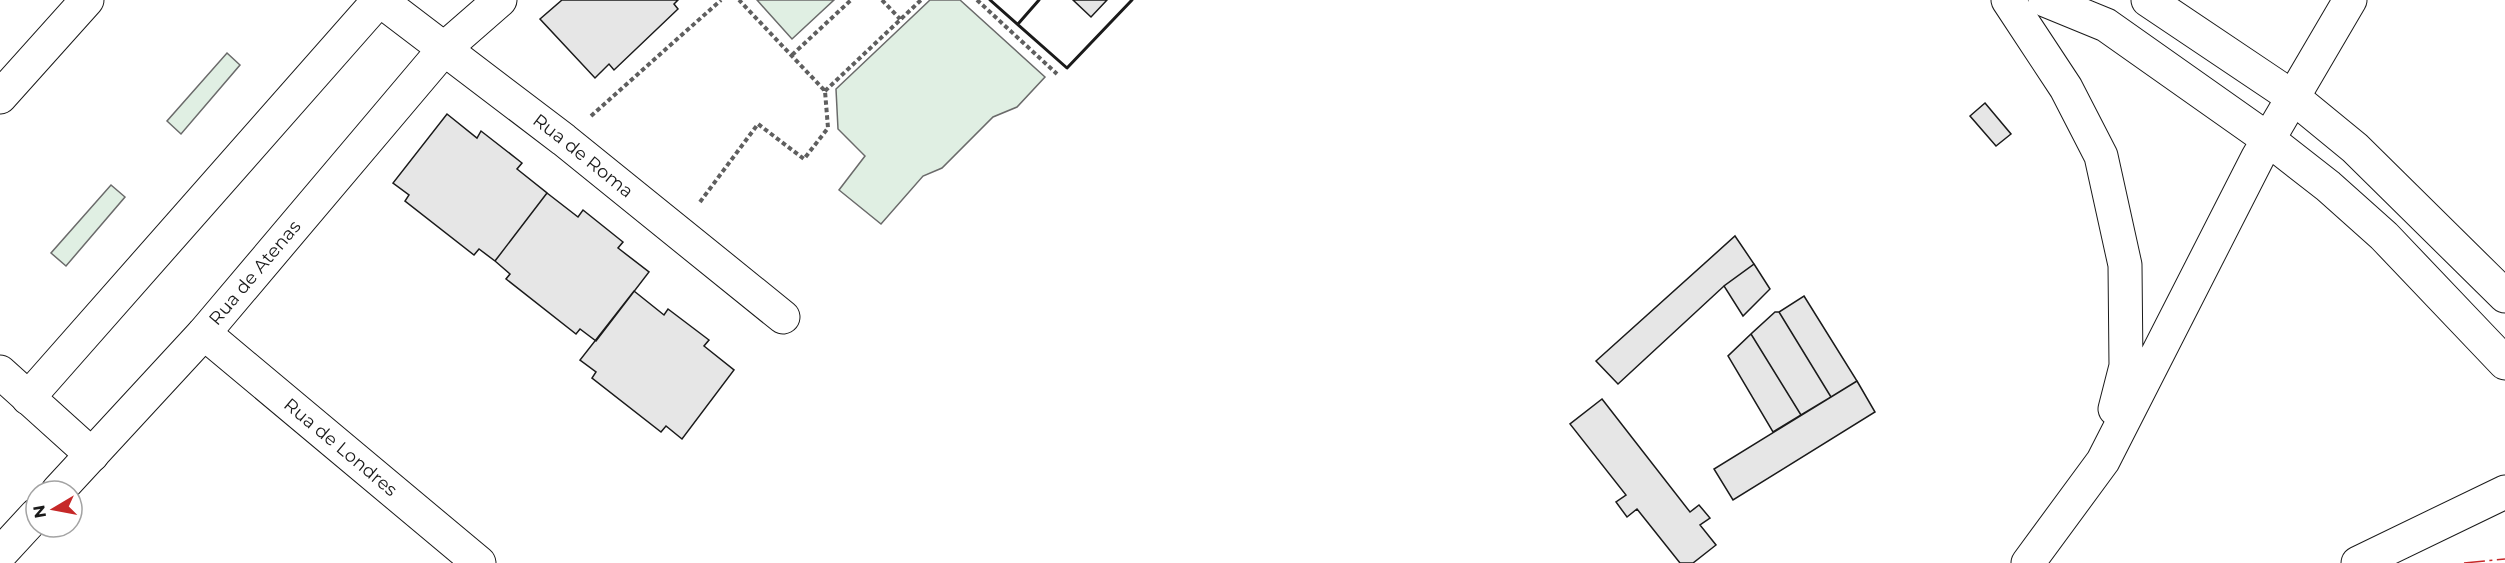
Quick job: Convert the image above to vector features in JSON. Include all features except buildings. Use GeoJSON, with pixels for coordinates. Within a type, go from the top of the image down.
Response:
{"type":"FeatureCollection","features":[{"type":"Feature","properties":{"kind":"main road"},"geometry":{"type":"LineString","coordinates":[[0,97],[87,0]]}},
{"type":"Feature","properties":{"kind":"main road"},"geometry":{"type":"LineString","coordinates":[[28,398],[380,0]]}},
{"type":"Feature","properties":{"kind":"main road","name":"Rua de Roma"},"geometry":{"type":"LineString","coordinates":[[380,0],[564,140],[783,317]]}},
{"type":"Feature","properties":{"kind":"main road","name":"Rua de Atenas"},"geometry":{"type":"LineString","coordinates":[[69,479],[204,333],[446,48],[500,0]]}},
{"type":"Feature","properties":{"kind":"main road"},"geometry":{"type":"LineString","coordinates":[[2008,0],[2066,88],[2101,156],[2125,265],[2126,366],[2103,461]]}},
{"type":"Feature","properties":{"kind":"main road"},"geometry":{"type":"LineString","coordinates":[[2045,0],[2106,25],[2269,140],[2328,186],[2384,236],[2496,352]]}},
{"type":"Feature","properties":{"kind":"main road"},"geometry":{"type":"LineString","coordinates":[[2132,0],[2159,8],[2294,98],[2355,148],[2505,296]]}},
{"type":"Feature","properties":{"kind":"main road"},"geometry":{"type":"LineString","coordinates":[[2028,563],[2103,461],[2269,140],[2350,0]]}},
{"type":"Feature","properties":{"kind":"main road","name":"Rua de Londres"},"geometry":{"type":"LineString","coordinates":[[204,333],[479,563]]}},
{"type":"Feature","properties":{"kind":"main road"},"geometry":{"type":"LineString","coordinates":[[0,372],[92,455]]}},
{"type":"Feature","properties":{"kind":"main road"},"geometry":{"type":"LineString","coordinates":[[2358,563],[2505,492]]}},
{"type":"Feature","properties":{"kind":"main road"},"geometry":{"type":"LineString","coordinates":[[0,554],[24,528]]}},
{"type":"Feature","properties":{"kind":"path"},"geometry":{"type":"LineString","coordinates":[[564,140],[721,0]]}},
{"type":"Feature","properties":{"kind":"path"},"geometry":{"type":"LineString","coordinates":[[678,232],[758,124],[804,159],[828,128],[825,91],[739,0]]}},
{"type":"Feature","properties":{"kind":"path"},"geometry":{"type":"LineString","coordinates":[[792,55],[851,0]]}},
{"type":"Feature","properties":{"kind":"path"},"geometry":{"type":"LineString","coordinates":[[882,0],[900,19]]}},
{"type":"Feature","properties":{"kind":"path"},"geometry":{"type":"LineString","coordinates":[[825,91],[921,0]]}},
{"type":"Feature","properties":{"kind":"path"},"geometry":{"type":"LineString","coordinates":[[977,0],[1057,74]]}},
{"type":"Feature","properties":{"kind":"green space"},"geometry":{"type":"Polygon","coordinates":[[[757,0],[834,0],[792,39],[757,0]]]}},
{"type":"Feature","properties":{"kind":"green space"},"geometry":{"type":"Polygon","coordinates":[[[930,0],[960,0],[1045,77],[1017,107],[993,117],[942,168],[923,176],[881,224],[839,190],[865,156],[838,129],[836,89],[930,0]]]}},
{"type":"Feature","properties":{"kind":"green space"},"geometry":{"type":"Polygon","coordinates":[[[227,53],[240,65],[181,134],[167,121],[227,53]]]}},
{"type":"Feature","properties":{"kind":"green space"},"geometry":{"type":"Polygon","coordinates":[[[111,185],[125,197],[66,266],[51,253],[111,185]]]}},
{"type":"Feature","properties":{"kind":"wall"},"geometry":{"type":"LineString","coordinates":[[990,0],[1067,68],[1132,0]]}},
{"type":"Feature","properties":{"kind":"wall"},"geometry":{"type":"LineString","coordinates":[[1018,24],[1039,0]]}},
{"type":"Feature","properties":{"kind":"power"},"geometry":{"type":"LineString","coordinates":[[2464,563],[2505,559]]}}]}
